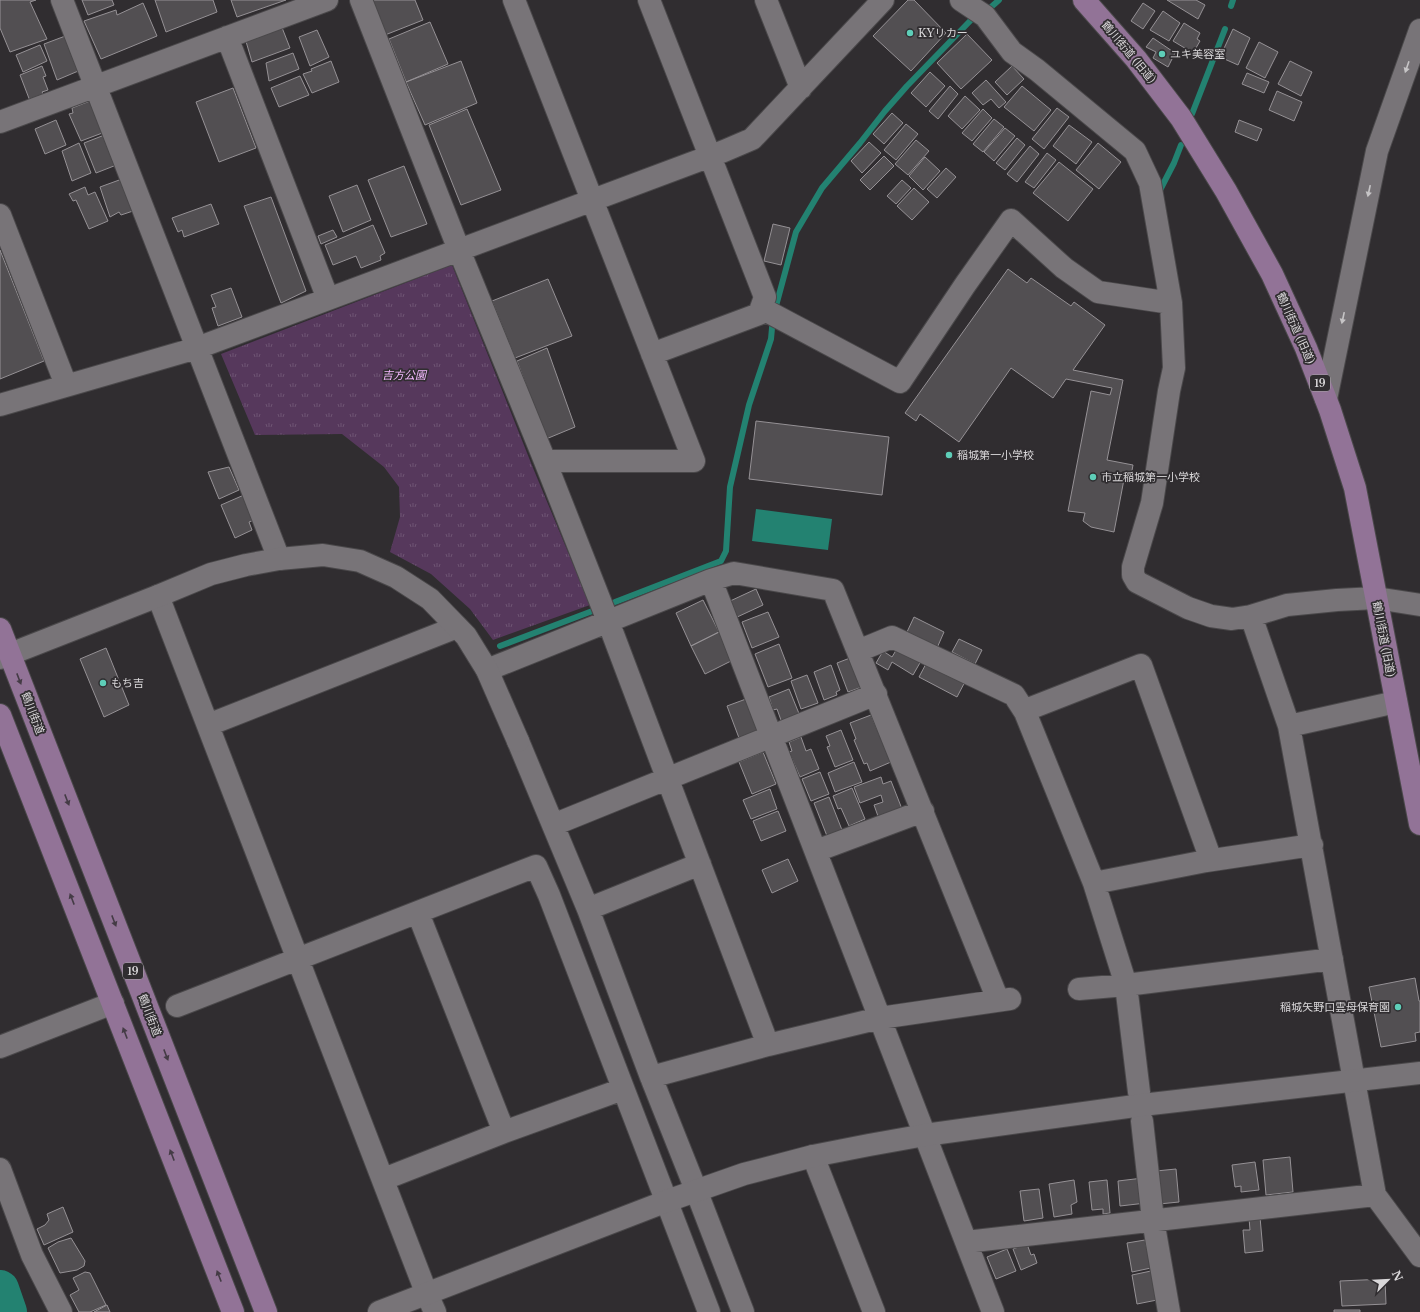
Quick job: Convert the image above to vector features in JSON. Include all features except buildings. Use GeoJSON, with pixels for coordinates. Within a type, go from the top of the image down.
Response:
{"type":"FeatureCollection","features":[{"type":"Feature","properties":{"kind":"main road","name":"鶴川街道 (旧道)"},"geometry":{"type":"LineString","coordinates":[[1084,0],[1136,59],[1181,118],[1226,191],[1272,274],[1306,348],[1326,398],[1355,488],[1420,824]]}},
{"type":"Feature","properties":{"kind":"main road","name":"鶴川街道"},"geometry":{"type":"LineString","coordinates":[[0,629],[5,656],[266,1312]]}},
{"type":"Feature","properties":{"kind":"main road"},"geometry":{"type":"LineString","coordinates":[[0,715],[233,1312]]}},
{"type":"Feature","properties":{"kind":"street"},"geometry":{"type":"LineString","coordinates":[[62,0],[279,559]]}},
{"type":"Feature","properties":{"kind":"street"},"geometry":{"type":"LineString","coordinates":[[0,122],[327,0]]}},
{"type":"Feature","properties":{"kind":"street"},"geometry":{"type":"LineString","coordinates":[[362,0],[459,250],[608,621],[768,1045]]}},
{"type":"Feature","properties":{"kind":"street"},"geometry":{"type":"LineString","coordinates":[[514,0],[694,461],[545,461]]}},
{"type":"Feature","properties":{"kind":"street"},"geometry":{"type":"LineString","coordinates":[[649,0],[770,313]]}},
{"type":"Feature","properties":{"kind":"street"},"geometry":{"type":"LineString","coordinates":[[766,0],[801,88]]}},
{"type":"Feature","properties":{"kind":"street"},"geometry":{"type":"LineString","coordinates":[[0,405],[196,348],[752,139],[884,0]]}},
{"type":"Feature","properties":{"kind":"street"},"geometry":{"type":"LineString","coordinates":[[961,0],[985,16],[1012,52],[1037,70],[1135,151],[1150,183],[1171,303],[1174,368],[1169,391],[1152,503],[1133,566],[1133,575],[1138,582],[1188,608],[1211,616],[1232,619],[1251,616],[1287,605],[1337,600],[1376,598],[1420,605]]}},
{"type":"Feature","properties":{"kind":"street"},"geometry":{"type":"LineString","coordinates":[[1326,398],[1378,151],[1420,30]]}},
{"type":"Feature","properties":{"kind":"street"},"geometry":{"type":"LineString","coordinates":[[227,37],[328,299]]}},
{"type":"Feature","properties":{"kind":"street"},"geometry":{"type":"LineString","coordinates":[[0,215],[66,385]]}},
{"type":"Feature","properties":{"kind":"street"},"geometry":{"type":"LineString","coordinates":[[652,354],[759,314],[770,313],[900,382],[965,285],[1011,220],[1064,268],[1098,292],[1171,303]]}},
{"type":"Feature","properties":{"kind":"street"},"geometry":{"type":"LineString","coordinates":[[5,656],[211,574],[246,565],[279,559],[324,556],[360,561],[396,577],[430,600],[466,636],[487,670],[588,909],[651,1078],[741,1308],[718,1312]]}},
{"type":"Feature","properties":{"kind":"street"},"geometry":{"type":"LineString","coordinates":[[487,670],[711,580],[734,573],[833,590],[923,811],[1004,1000],[880,1018],[768,1045],[651,1078]]}},
{"type":"Feature","properties":{"kind":"street"},"geometry":{"type":"LineString","coordinates":[[711,580],[993,1312]]}},
{"type":"Feature","properties":{"kind":"street"},"geometry":{"type":"LineString","coordinates":[[158,596],[297,959],[435,1312]]}},
{"type":"Feature","properties":{"kind":"street"},"geometry":{"type":"LineString","coordinates":[[1251,616],[1289,726],[1375,1195],[1420,1256]]}},
{"type":"Feature","properties":{"kind":"street"},"geometry":{"type":"LineString","coordinates":[[208,725],[457,627]]}},
{"type":"Feature","properties":{"kind":"street"},"geometry":{"type":"LineString","coordinates":[[858,651],[892,637],[1014,695],[1025,712],[1094,883],[1126,985],[1139,1092]]}},
{"type":"Feature","properties":{"kind":"street"},"geometry":{"type":"LineString","coordinates":[[1025,712],[1031,708],[1141,665],[1211,860]]}},
{"type":"Feature","properties":{"kind":"street"},"geometry":{"type":"LineString","coordinates":[[553,825],[876,694]]}},
{"type":"Feature","properties":{"kind":"street"},"geometry":{"type":"LineString","coordinates":[[1289,726],[1396,702]]}},
{"type":"Feature","properties":{"kind":"street"},"geometry":{"type":"LineString","coordinates":[[816,851],[923,811]]}},
{"type":"Feature","properties":{"kind":"street"},"geometry":{"type":"LineString","coordinates":[[1094,883],[1211,860],[1312,845]]}},
{"type":"Feature","properties":{"kind":"street"},"geometry":{"type":"LineString","coordinates":[[588,909],[700,864]]}},
{"type":"Feature","properties":{"kind":"street"},"geometry":{"type":"LineString","coordinates":[[177,1006],[536,866],[549,895],[709,1312]]}},
{"type":"Feature","properties":{"kind":"street"},"geometry":{"type":"LineString","coordinates":[[549,895],[577,883]]}},
{"type":"Feature","properties":{"kind":"street"},"geometry":{"type":"LineString","coordinates":[[418,913],[504,1132]]}},
{"type":"Feature","properties":{"kind":"street"},"geometry":{"type":"LineString","coordinates":[[1079,989],[1126,985],[1332,960]]}},
{"type":"Feature","properties":{"kind":"street"},"geometry":{"type":"LineString","coordinates":[[0,1047],[113,1003]]}},
{"type":"Feature","properties":{"kind":"street"},"geometry":{"type":"LineString","coordinates":[[379,1312],[426,1292],[696,1190],[744,1174],[813,1156],[925,1136],[1142,1105],[1420,1073]]}},
{"type":"Feature","properties":{"kind":"street"},"geometry":{"type":"LineString","coordinates":[[384,1179],[504,1132],[623,1089]]}},
{"type":"Feature","properties":{"kind":"street"},"geometry":{"type":"LineString","coordinates":[[637,1122],[665,1112]]}},
{"type":"Feature","properties":{"kind":"street"},"geometry":{"type":"LineString","coordinates":[[1142,1121],[1153,1220],[1169,1312]]}},
{"type":"Feature","properties":{"kind":"street"},"geometry":{"type":"LineString","coordinates":[[813,1156],[874,1312]]}},
{"type":"Feature","properties":{"kind":"street"},"geometry":{"type":"LineString","coordinates":[[0,1169],[32,1255],[61,1312]]}},
{"type":"Feature","properties":{"kind":"street"},"geometry":{"type":"LineString","coordinates":[[966,1242],[1375,1195]]}},
{"type":"Feature","properties":{"kind":"green space","name":"吉方公園"},"geometry":{"type":"Polygon","coordinates":[[[452,265],[533,468],[590,605],[493,640],[470,609],[431,574],[390,552],[400,517],[399,487],[384,467],[342,434],[255,435],[221,354],[452,265]]]}},
{"type":"Feature","properties":{"kind":"shaded area"},"geometry":{"type":"Polygon","coordinates":[[[756,509],[832,519],[828,550],[752,541],[756,509]]]}},
{"type":"Feature","properties":{"kind":"waterway"},"geometry":{"type":"LineString","coordinates":[[990,8],[999,0]]}},
{"type":"Feature","properties":{"kind":"waterway"},"geometry":{"type":"LineString","coordinates":[[1231,6],[1233,0]]}},
{"type":"Feature","properties":{"kind":"waterway"},"geometry":{"type":"LineString","coordinates":[[615,602],[721,561],[726,551],[730,487],[749,405],[771,339],[773,317],[796,232],[822,188],[885,111],[971,20]]}},
{"type":"Feature","properties":{"kind":"waterway"},"geometry":{"type":"LineString","coordinates":[[1192,114],[1225,29]]}},
{"type":"Feature","properties":{"kind":"waterway"},"geometry":{"type":"LineString","coordinates":[[1158,194],[1174,163],[1181,145]]}},
{"type":"Feature","properties":{"kind":"waterway"},"geometry":{"type":"LineString","coordinates":[[500,646],[595,610]]}},
{"type":"Feature","properties":{"kind":"waterway"},"geometry":{"type":"LineString","coordinates":[[0,1289],[8,1312]]}},
{"type":"Feature","properties":{"kind":"place","name":"KYリカー"},"geometry":{"type":"Point","coordinates":[910,33]}},
{"type":"Feature","properties":{"kind":"place","name":"ユキ美容室"},"geometry":{"type":"Point","coordinates":[1162,54]}},
{"type":"Feature","properties":{"kind":"place","name":"稲城第一小学校"},"geometry":{"type":"Point","coordinates":[949,455]}},
{"type":"Feature","properties":{"kind":"place","name":"市立稲城第一小学校"},"geometry":{"type":"Point","coordinates":[1093,477]}},
{"type":"Feature","properties":{"kind":"place","name":"もち吉"},"geometry":{"type":"Point","coordinates":[103,683]}},
{"type":"Feature","properties":{"kind":"place","name":"稲城矢野口雲母保育園"},"geometry":{"type":"Point","coordinates":[1398,1007]}}]}
